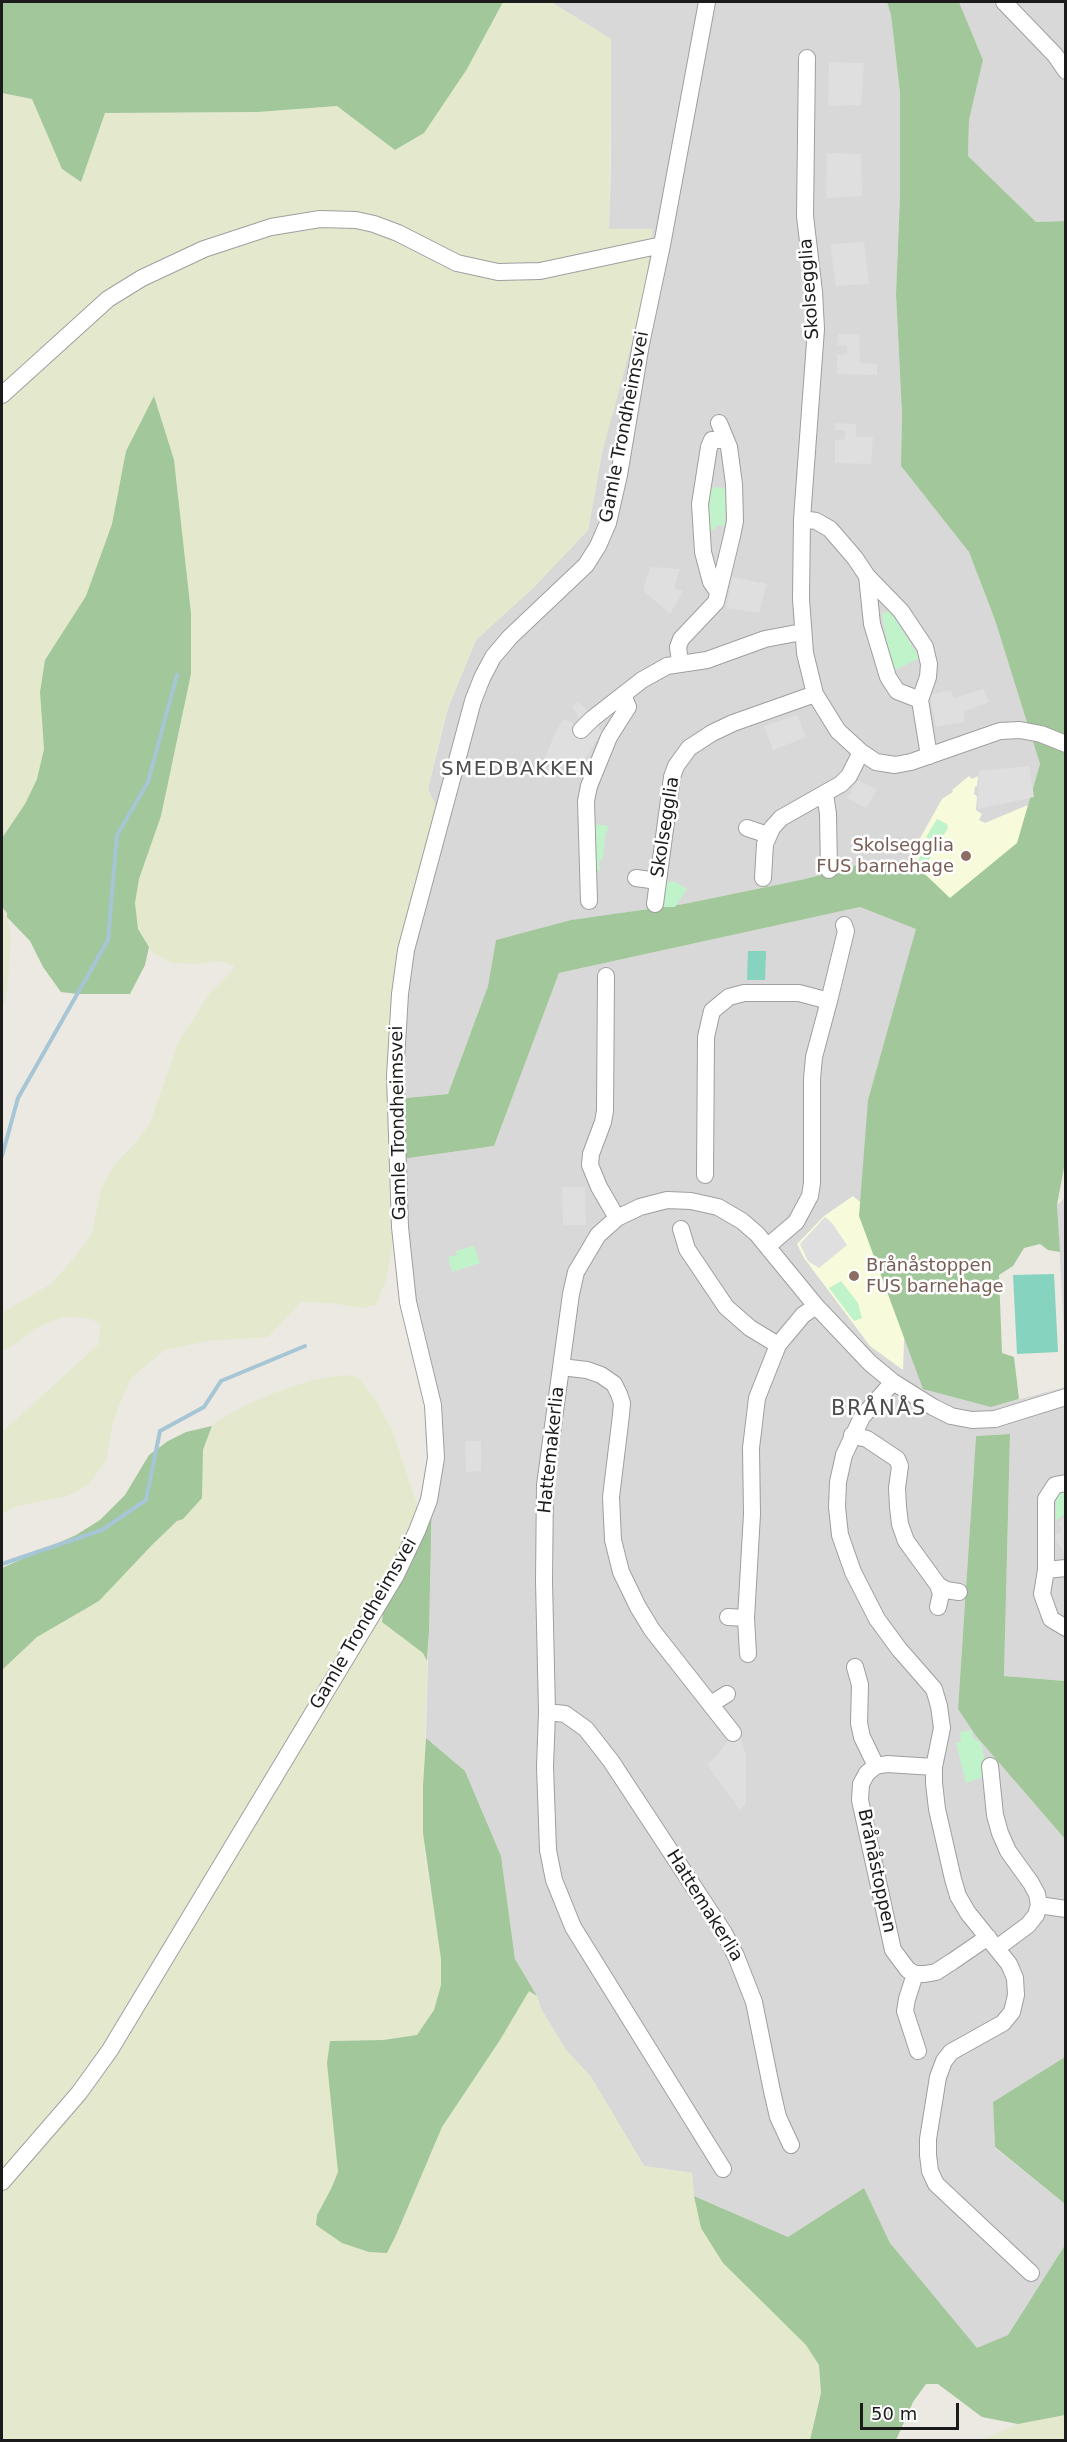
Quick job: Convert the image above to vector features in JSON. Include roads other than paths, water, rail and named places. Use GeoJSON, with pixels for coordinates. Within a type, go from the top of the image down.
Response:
{"type":"FeatureCollection","features":[{"type":"Feature","properties":{"kind":"street","name":"Gamle Trondheimsvei"},"geometry":{"type":"LineString","coordinates":[[2,2182],[79,2093],[110,2050],[396,1575],[429,1500],[436,1458],[434,1414],[408,1302],[400,1227],[396,1133],[396,1039],[406,950],[435,838],[482,678],[493,657],[510,637],[586,565],[598,546],[608,523],[619,475],[641,344],[662,245],[707,2]]}},
{"type":"Feature","properties":{"kind":"street"},"geometry":{"type":"LineString","coordinates":[[1004,2],[1055,55],[1065,71]]}},
{"type":"Feature","properties":{"kind":"street","name":"Skolsegglia"},"geometry":{"type":"LineString","coordinates":[[807,58],[805,216],[816,329],[802,519],[802,632],[815,694],[838,731],[876,762],[895,765],[929,756],[1000,731],[1020,730],[1041,734],[1065,744]]}},
{"type":"Feature","properties":{"kind":"street"},"geometry":{"type":"LineString","coordinates":[[2,395],[101,305],[142,278],[204,249],[271,226],[320,219],[356,220],[398,233],[458,263],[498,273],[540,271],[662,245]]}},
{"type":"Feature","properties":{"kind":"street"},"geometry":{"type":"LineString","coordinates":[[680,662],[678,651],[681,639],[698,618],[712,607],[718,592],[735,521],[734,484],[726,440],[719,423]]}},
{"type":"Feature","properties":{"kind":"street"},"geometry":{"type":"LineString","coordinates":[[718,592],[711,582],[705,561],[700,535],[700,504],[709,447],[712,440],[726,440]]}},
{"type":"Feature","properties":{"kind":"street"},"geometry":{"type":"LineString","coordinates":[[802,519],[816,521],[830,529],[867,576],[901,611],[925,647],[929,664],[928,677],[920,700],[929,756]]}},
{"type":"Feature","properties":{"kind":"street"},"geometry":{"type":"LineString","coordinates":[[867,576],[872,624],[882,664],[897,691],[920,700]]}},
{"type":"Feature","properties":{"kind":"street"},"geometry":{"type":"LineString","coordinates":[[581,730],[655,671],[680,662],[707,660],[765,639],[802,632]]}},
{"type":"Feature","properties":{"kind":"street","name":"Skolsegglia"},"geometry":{"type":"LineString","coordinates":[[655,904],[672,777],[676,765],[689,748],[712,733],[733,723],[815,694]]}},
{"type":"Feature","properties":{"kind":"street"},"geometry":{"type":"LineString","coordinates":[[589,901],[586,822],[588,794],[609,737],[628,707],[623,695]]}},
{"type":"Feature","properties":{"kind":"street"},"geometry":{"type":"LineString","coordinates":[[763,878],[764,851],[768,835],[781,818],[825,794],[849,776],[861,752]]}},
{"type":"Feature","properties":{"kind":"street"},"geometry":{"type":"LineString","coordinates":[[825,794],[828,814],[829,870]]}},
{"type":"Feature","properties":{"kind":"street"},"geometry":{"type":"LineString","coordinates":[[747,828],[768,835]]}},
{"type":"Feature","properties":{"kind":"street"},"geometry":{"type":"LineString","coordinates":[[636,878],[658,881]]}},
{"type":"Feature","properties":{"kind":"street"},"geometry":{"type":"LineString","coordinates":[[768,1245],[796,1222],[810,1196],[814,1057],[846,931],[844,925]]}},
{"type":"Feature","properties":{"kind":"street"},"geometry":{"type":"LineString","coordinates":[[606,976],[605,1111],[591,1154],[590,1165],[599,1187],[617,1218]]}},
{"type":"Feature","properties":{"kind":"street"},"geometry":{"type":"LineString","coordinates":[[705,1175],[706,1037],[712,1011],[729,997],[744,993],[799,993],[829,1001]]}},
{"type":"Feature","properties":{"kind":"street","name":"Hattemakerlia"},"geometry":{"type":"LineString","coordinates":[[723,2169],[594,1961],[562,1905],[548,1850],[545,1767],[547,1712],[544,1502],[548,1457],[576,1272],[598,1235],[617,1218],[640,1207],[667,1200],[691,1201],[718,1207],[742,1221],[768,1245],[816,1306],[870,1363],[893,1382],[933,1407],[951,1416],[972,1420],[1009,1417],[1065,1397]]}},
{"type":"Feature","properties":{"kind":"street"},"geometry":{"type":"LineString","coordinates":[[681,1229],[687,1249],[726,1307],[750,1328],[778,1345]]}},
{"type":"Feature","properties":{"kind":"street"},"geometry":{"type":"LineString","coordinates":[[748,1654],[746,1618],[752,1524],[753,1423],[764,1377],[778,1345],[803,1315],[816,1306]]}},
{"type":"Feature","properties":{"kind":"street","name":"Hattemakerlia"},"geometry":{"type":"LineString","coordinates":[[561,1367],[587,1370],[601,1375],[614,1384],[619,1394],[621,1415],[611,1497],[616,1557],[629,1590],[652,1630],[734,1733]]}},
{"type":"Feature","properties":{"kind":"street"},"geometry":{"type":"LineString","coordinates":[[893,1382],[862,1417],[844,1455],[838,1482],[837,1507],[840,1535],[853,1572],[877,1619],[898,1649],[934,1689],[942,1728],[934,1767],[937,1809],[953,1879],[958,1896],[968,1913],[1009,1964],[1015,1978],[1016,1995],[1012,2012],[1003,2023],[951,2052],[944,2061],[938,2077],[928,2139],[930,2171],[936,2184],[1031,2273]]}},
{"type":"Feature","properties":{"kind":"street"},"geometry":{"type":"LineString","coordinates":[[852,1435],[867,1439],[897,1459],[900,1466],[897,1488],[900,1524],[906,1541],[938,1585],[946,1590],[959,1592]]}},
{"type":"Feature","properties":{"kind":"street"},"geometry":{"type":"LineString","coordinates":[[1065,1483],[1055,1485],[1046,1499],[1046,1570],[1042,1594],[1050,1619],[1065,1628]]}},
{"type":"Feature","properties":{"kind":"street"},"geometry":{"type":"LineString","coordinates":[[1046,1570],[1065,1568]]}},
{"type":"Feature","properties":{"kind":"street"},"geometry":{"type":"LineString","coordinates":[[938,1585],[941,1594],[938,1607]]}},
{"type":"Feature","properties":{"kind":"street"},"geometry":{"type":"LineString","coordinates":[[728,1617],[746,1618]]}},
{"type":"Feature","properties":{"kind":"street"},"geometry":{"type":"LineString","coordinates":[[855,1667],[860,1685],[859,1723],[862,1737],[876,1766],[887,1764],[934,1767]]}},
{"type":"Feature","properties":{"kind":"street"},"geometry":{"type":"LineString","coordinates":[[711,1704],[727,1694]]}},
{"type":"Feature","properties":{"kind":"street","name":"Hattemakerlia"},"geometry":{"type":"LineString","coordinates":[[547,1712],[565,1714],[586,1729],[610,1761],[724,1933],[736,1956],[754,2002],[778,2117],[791,2145]]}},
{"type":"Feature","properties":{"kind":"street","name":"Brånåstoppen"},"geometry":{"type":"LineString","coordinates":[[876,1766],[867,1773],[861,1784],[860,1800],[893,1950],[900,1961],[915,1974]]}},
{"type":"Feature","properties":{"kind":"street"},"geometry":{"type":"LineString","coordinates":[[918,2051],[906,2011],[907,1999],[915,1974],[936,1972],[1028,1925],[1036,1915],[1039,1905],[1037,1894],[1008,1851],[1000,1833],[993,1804],[990,1766]]}},
{"type":"Feature","properties":{"kind":"street"},"geometry":{"type":"LineString","coordinates":[[1039,1905],[1065,1908]]}},
{"type":"Feature","properties":{"kind":"waterway"},"geometry":{"type":"LineString","coordinates":[[2,1156],[18,1098],[108,940],[117,835],[148,782],[177,675]]}},
{"type":"Feature","properties":{"kind":"waterway"},"geometry":{"type":"LineString","coordinates":[[2,1564],[102,1530],[146,1500],[160,1431],[204,1407],[221,1381],[305,1346]]}},
{"type":"Feature","properties":{"kind":"place","name":"Skolsegglia FUS barnehage"},"geometry":{"type":"Point","coordinates":[966,856]}},
{"type":"Feature","properties":{"kind":"place","name":"Brånåstoppen FUS barnehage"},"geometry":{"type":"Point","coordinates":[854,1276]}},
{"type":"Feature","properties":{"kind":"district","name":"SMEDBAKKEN"},"geometry":{"type":"Point","coordinates":[518,770]}},
{"type":"Feature","properties":{"kind":"district","name":"BRÅNÅS"},"geometry":{"type":"Point","coordinates":[879,1410]}}]}
